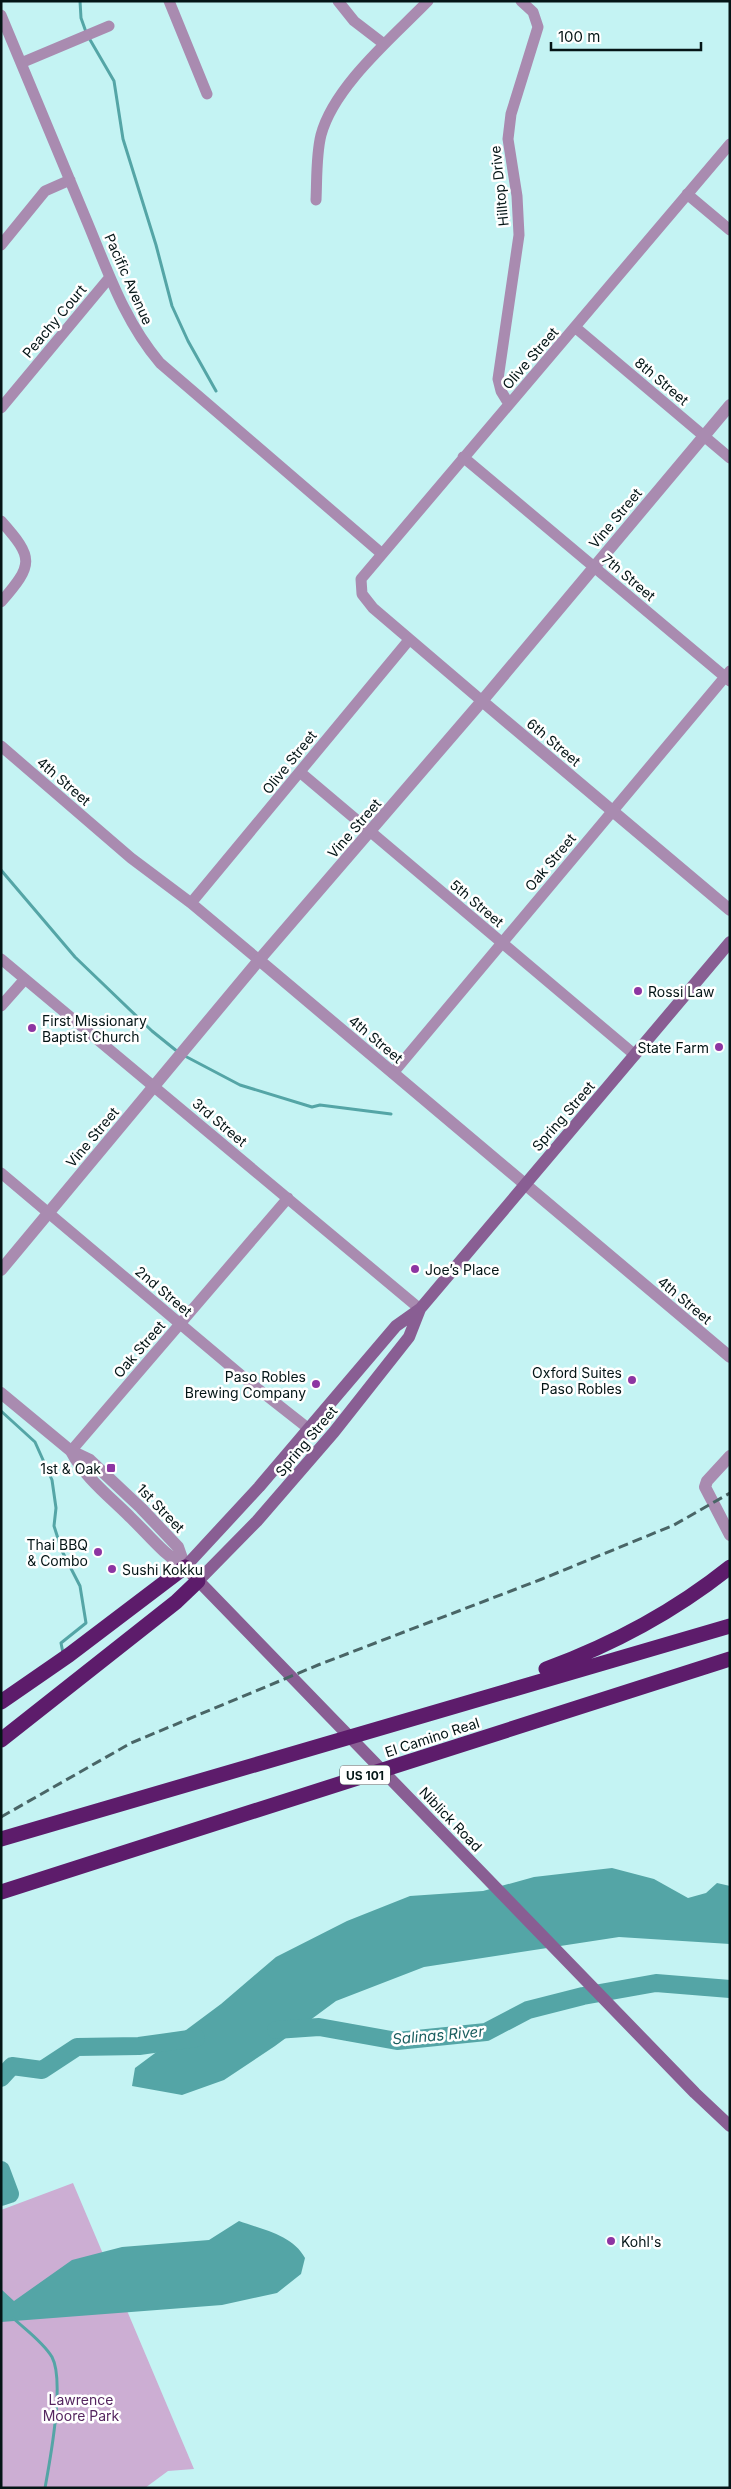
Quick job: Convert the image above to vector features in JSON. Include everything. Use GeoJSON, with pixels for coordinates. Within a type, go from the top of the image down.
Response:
{"type":"FeatureCollection","features":[{"type":"Feature","properties":{"kind":"highway"},"geometry":{"type":"LineString","coordinates":[[1,1702],[69,1655],[185,1566]]}},
{"type":"Feature","properties":{"kind":"highway"},"geometry":{"type":"LineString","coordinates":[[390,1726],[560,1664],[603,1645],[656,1618],[730,1567]]}},
{"type":"Feature","properties":{"kind":"highway"},"geometry":{"type":"LineString","coordinates":[[1,1740],[176,1602],[198,1581]]}},
{"type":"Feature","properties":{"kind":"highway","name":"El Camino Real"},"geometry":{"type":"LineString","coordinates":[[1,1839],[730,1626]]}},
{"type":"Feature","properties":{"kind":"highway","name":"El Camino Real"},"geometry":{"type":"LineString","coordinates":[[1,1892],[730,1659]]}},
{"type":"Feature","properties":{"kind":"main road","name":"Spring Street"},"geometry":{"type":"LineString","coordinates":[[185,1566],[259,1487],[396,1326],[420,1310],[524,1184],[730,942]]}},
{"type":"Feature","properties":{"kind":"main road","name":"Spring Street"},"geometry":{"type":"LineString","coordinates":[[198,1581],[257,1521],[334,1432],[409,1337],[420,1310]]}},
{"type":"Feature","properties":{"kind":"main road","name":"Niblick Road"},"geometry":{"type":"LineString","coordinates":[[185,1566],[695,2093],[730,2126]]}},
{"type":"Feature","properties":{"kind":"main road","name":"Niblick Road"},"geometry":{"type":"LineString","coordinates":[[695,2093],[730,2133]]}},
{"type":"Feature","properties":{"kind":"street"},"geometry":{"type":"LineString","coordinates":[[169,1],[207,94]]}},
{"type":"Feature","properties":{"kind":"street"},"geometry":{"type":"LineString","coordinates":[[338,1],[354,21],[384,44]]}},
{"type":"Feature","properties":{"kind":"street"},"geometry":{"type":"LineString","coordinates":[[316,200],[321,136],[325,125],[362,67],[428,1]]}},
{"type":"Feature","properties":{"kind":"street","name":"Hilltop Drive"},"geometry":{"type":"LineString","coordinates":[[509,404],[501,391],[498,379],[519,235],[517,196],[508,139],[511,114],[538,27],[533,12],[521,1]]}},
{"type":"Feature","properties":{"kind":"street","name":"Pacific Avenue"},"geometry":{"type":"LineString","coordinates":[[1,15],[110,277],[131,324],[142,342],[160,363],[382,553]]}},
{"type":"Feature","properties":{"kind":"street"},"geometry":{"type":"LineString","coordinates":[[21,63],[109,26]]}},
{"type":"Feature","properties":{"kind":"street","name":"Olive Street"},"geometry":{"type":"LineString","coordinates":[[362,594],[361,579],[382,553],[576,328],[730,144]]}},
{"type":"Feature","properties":{"kind":"street"},"geometry":{"type":"LineString","coordinates":[[1,245],[46,191],[70,180]]}},
{"type":"Feature","properties":{"kind":"street"},"geometry":{"type":"LineString","coordinates":[[687,194],[730,230]]}},
{"type":"Feature","properties":{"kind":"street","name":"Peachy Court"},"geometry":{"type":"LineString","coordinates":[[1,408],[110,277]]}},
{"type":"Feature","properties":{"kind":"street","name":"8th Street"},"geometry":{"type":"LineString","coordinates":[[576,328],[730,458]]}},
{"type":"Feature","properties":{"kind":"street","name":"Vine Street"},"geometry":{"type":"LineString","coordinates":[[1,1270],[259,960],[482,701],[730,405]]}},
{"type":"Feature","properties":{"kind":"street","name":"7th Street"},"geometry":{"type":"LineString","coordinates":[[463,457],[526,512],[728,676]]}},
{"type":"Feature","properties":{"kind":"street"},"geometry":{"type":"LineString","coordinates":[[1,521],[18,540],[25,553],[26,565],[21,579],[1,602]]}},
{"type":"Feature","properties":{"kind":"street","name":"6th Street"},"geometry":{"type":"LineString","coordinates":[[362,594],[373,608],[409,640],[730,910]]}},
{"type":"Feature","properties":{"kind":"street","name":"Olive Street"},"geometry":{"type":"LineString","coordinates":[[190,903],[301,773],[409,640]]}},
{"type":"Feature","properties":{"kind":"street","name":"Oak Street"},"geometry":{"type":"LineString","coordinates":[[393,1073],[728,676]]}},
{"type":"Feature","properties":{"kind":"street","name":"4th Street"},"geometry":{"type":"LineString","coordinates":[[1,746],[131,858],[190,903],[259,960],[730,1357]]}},
{"type":"Feature","properties":{"kind":"street","name":"5th Street"},"geometry":{"type":"LineString","coordinates":[[301,773],[635,1055]]}},
{"type":"Feature","properties":{"kind":"street","name":"3rd Street"},"geometry":{"type":"LineString","coordinates":[[1,959],[420,1310]]}},
{"type":"Feature","properties":{"kind":"street"},"geometry":{"type":"LineString","coordinates":[[1,1006],[25,979]]}},
{"type":"Feature","properties":{"kind":"street","name":"2nd Street"},"geometry":{"type":"LineString","coordinates":[[1,1172],[180,1324],[309,1429]]}},
{"type":"Feature","properties":{"kind":"street","name":"Oak Street"},"geometry":{"type":"LineString","coordinates":[[71,1451],[288,1198]]}},
{"type":"Feature","properties":{"kind":"street","name":"1st Street"},"geometry":{"type":"LineString","coordinates":[[1,1393],[71,1451],[80,1470],[133,1519],[167,1556],[185,1566]]}},
{"type":"Feature","properties":{"kind":"street"},"geometry":{"type":"LineString","coordinates":[[730,1456],[718,1468],[705,1487],[730,1535]]}},
{"type":"Feature","properties":{"kind":"green space","name":"Lawrence Moore Park"},"geometry":{"type":"Polygon","coordinates":[[[73,2183],[194,2469],[168,2471],[145,2488],[1,2488],[1,2210],[73,2183]]]}},
{"type":"Feature","properties":{"kind":"water"},"geometry":{"type":"Polygon","coordinates":[[[612,1868],[654,1879],[688,1898],[706,1893],[717,1883],[730,1886],[730,1944],[619,1937],[424,1967],[336,2001],[275,2046],[224,2080],[182,2095],[132,2086],[135,2068],[221,2004],[276,1957],[347,1921],[410,1896],[483,1891],[534,1877],[612,1868]]]}},
{"type":"Feature","properties":{"kind":"water"},"geometry":{"type":"Polygon","coordinates":[[[239,2221],[276,2234],[293,2244],[305,2258],[301,2274],[277,2293],[222,2305],[1,2322],[1,2289],[14,2301],[72,2260],[122,2247],[209,2240],[239,2221]]]}},
{"type":"Feature","properties":{"kind":"waterway"},"geometry":{"type":"LineString","coordinates":[[80,1],[81,18],[86,32]]}},
{"type":"Feature","properties":{"kind":"waterway"},"geometry":{"type":"LineString","coordinates":[[89,38],[114,81],[123,139],[156,245],[172,306],[188,341],[216,391]]}},
{"type":"Feature","properties":{"kind":"waterway"},"geometry":{"type":"LineString","coordinates":[[1,870],[75,957],[152,1031],[178,1052]]}},
{"type":"Feature","properties":{"kind":"waterway"},"geometry":{"type":"LineString","coordinates":[[183,1055],[240,1085],[312,1107],[320,1105],[391,1114]]}},
{"type":"Feature","properties":{"kind":"waterway"},"geometry":{"type":"LineString","coordinates":[[1,1411],[35,1442],[52,1480],[56,1508],[54,1526],[62,1551],[80,1586],[86,1623],[61,1643],[63,1653]]}},
{"type":"Feature","properties":{"kind":"waterway","name":"Salinas River"},"geometry":{"type":"LineString","coordinates":[[276,2030],[319,2027],[397,2041],[486,2032],[528,2010],[583,1996],[656,1983],[730,1989]]}},
{"type":"Feature","properties":{"kind":"waterway","name":"Salinas River"},"geometry":{"type":"LineString","coordinates":[[1,2078],[12,2066],[42,2070],[77,2047],[139,2046],[196,2038]]}},
{"type":"Feature","properties":{"kind":"waterway","name":"Salinas River"},"geometry":{"type":"LineString","coordinates":[[1,2170],[10,2194],[1,2197]]}},
{"type":"Feature","properties":{"kind":"waterway"},"geometry":{"type":"LineString","coordinates":[[13,2318],[44,2346],[52,2357],[56,2368],[57,2402],[45,2488]]}},
{"type":"Feature","properties":{"kind":"railway"},"geometry":{"type":"LineString","coordinates":[[1,1817],[131,1743],[318,1665],[542,1579],[674,1525],[730,1493]]}},
{"type":"Feature","properties":{"kind":"place","name":"Rossi Law"},"geometry":{"type":"Point","coordinates":[638,991]}},
{"type":"Feature","properties":{"kind":"place","name":"First Missionary Baptist Church"},"geometry":{"type":"Point","coordinates":[32,1028]}},
{"type":"Feature","properties":{"kind":"place","name":"State Farm"},"geometry":{"type":"Point","coordinates":[719,1047]}},
{"type":"Feature","properties":{"kind":"place","name":"Joe’s Place"},"geometry":{"type":"Point","coordinates":[415,1269]}},
{"type":"Feature","properties":{"kind":"place","name":"Oxford Suites Paso Robles"},"geometry":{"type":"Point","coordinates":[632,1380]}},
{"type":"Feature","properties":{"kind":"place","name":"Paso Robles Brewing Company"},"geometry":{"type":"Point","coordinates":[316,1384]}},
{"type":"Feature","properties":{"kind":"place","name":"1st & Oak"},"geometry":{"type":"Point","coordinates":[111,1468]}},
{"type":"Feature","properties":{"kind":"place","name":"Thai BBQ & Combo"},"geometry":{"type":"Point","coordinates":[98,1552]}},
{"type":"Feature","properties":{"kind":"place","name":"Sushi Kokku"},"geometry":{"type":"Point","coordinates":[112,1569]}},
{"type":"Feature","properties":{"kind":"place","name":"Kohl's"},"geometry":{"type":"Point","coordinates":[611,2241]}}]}
